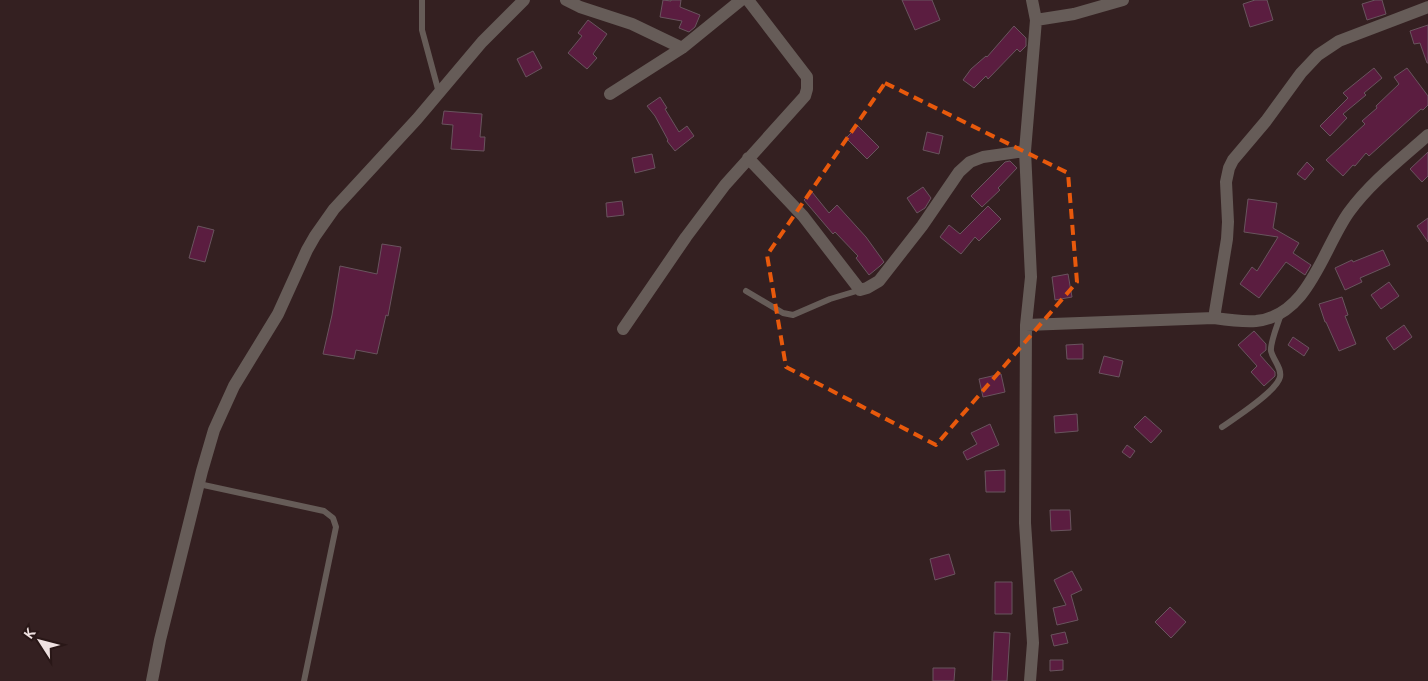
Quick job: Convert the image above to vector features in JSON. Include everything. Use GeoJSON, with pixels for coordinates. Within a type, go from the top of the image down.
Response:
{"type":"FeatureCollection","features":[{"type":"Feature","properties":{"kind":"street"},"geometry":{"type":"LineString","coordinates":[[152,681],[160,640],[207,450],[234,386],[278,314],[315,236],[334,209],[417,119],[482,42],[524,0]]}},
{"type":"Feature","properties":{"kind":"street"},"geometry":{"type":"LineString","coordinates":[[566,0],[580,7],[632,24],[682,48]]}},
{"type":"Feature","properties":{"kind":"street"},"geometry":{"type":"LineString","coordinates":[[610,94],[682,48],[741,0]]}},
{"type":"Feature","properties":{"kind":"street"},"geometry":{"type":"LineString","coordinates":[[623,329],[704,213],[748,158],[804,96],[807,77],[748,0]]}},
{"type":"Feature","properties":{"kind":"street"},"geometry":{"type":"LineString","coordinates":[[1030,681],[1033,643],[1025,523],[1026,325],[1031,277],[1024,151],[1036,20],[1032,0]]}},
{"type":"Feature","properties":{"kind":"street"},"geometry":{"type":"LineString","coordinates":[[1036,20],[1074,14],[1123,0]]}},
{"type":"Feature","properties":{"kind":"street"},"geometry":{"type":"LineString","coordinates":[[1214,318],[1227,238],[1226,182],[1233,160],[1318,54],[1339,41],[1428,7]]}},
{"type":"Feature","properties":{"kind":"street"},"geometry":{"type":"LineString","coordinates":[[1026,325],[1214,318],[1257,321],[1281,313],[1294,303],[1314,276],[1338,228],[1361,197],[1377,180],[1426,139]]}},
{"type":"Feature","properties":{"kind":"street"},"geometry":{"type":"LineString","coordinates":[[748,158],[803,216],[860,290],[873,285],[884,275],[964,167],[983,157],[1024,151]]}},
{"type":"Feature","properties":{"kind":"lane"},"geometry":{"type":"LineString","coordinates":[[422,0],[422,30],[438,93]]}},
{"type":"Feature","properties":{"kind":"lane"},"geometry":{"type":"LineString","coordinates":[[746,291],[783,313],[793,315],[830,299],[860,290]]}},
{"type":"Feature","properties":{"kind":"lane"},"geometry":{"type":"LineString","coordinates":[[1222,427],[1266,394],[1280,378],[1280,372],[1271,348],[1281,313]]}},
{"type":"Feature","properties":{"kind":"lane"},"geometry":{"type":"LineString","coordinates":[[199,484],[324,511],[333,518],[336,527],[304,681]]}},
{"type":"Feature","properties":{"kind":"highlighted area"},"geometry":{"type":"Polygon","coordinates":[[[885,83],[1068,173],[1077,282],[936,445],[786,367],[767,255],[885,83]]]}},
{"type":"Feature","properties":{"kind":"building"},"geometry":{"type":"Polygon","coordinates":[[[663,0],[681,0],[680,7],[700,15],[695,27],[689,32],[679,28],[682,21],[660,17],[663,0]]]}},
{"type":"Feature","properties":{"kind":"building"},"geometry":{"type":"Polygon","coordinates":[[[902,0],[932,0],[940,20],[915,30],[902,0]]]}},
{"type":"Feature","properties":{"kind":"building"},"geometry":{"type":"Polygon","coordinates":[[[1255,0],[1267,0],[1273,20],[1250,27],[1243,4],[1255,0]]]}},
{"type":"Feature","properties":{"kind":"building"},"geometry":{"type":"Polygon","coordinates":[[[1382,0],[1386,14],[1367,20],[1362,4],[1382,0]]]}},
{"type":"Feature","properties":{"kind":"building"},"geometry":{"type":"Polygon","coordinates":[[[588,20],[607,34],[593,54],[597,58],[587,69],[568,53],[582,36],[578,33],[588,20]]]}},
{"type":"Feature","properties":{"kind":"building"},"geometry":{"type":"Polygon","coordinates":[[[1428,25],[1427,63],[1420,43],[1414,44],[1410,31],[1428,25]]]}},
{"type":"Feature","properties":{"kind":"building"},"geometry":{"type":"Polygon","coordinates":[[[1014,26],[1026,38],[1026,46],[1020,52],[1017,49],[988,79],[986,76],[974,88],[963,80],[971,69],[987,57],[1014,26]]]}},
{"type":"Feature","properties":{"kind":"building"},"geometry":{"type":"Polygon","coordinates":[[[533,51],[542,68],[526,77],[517,59],[533,51]]]}},
{"type":"Feature","properties":{"kind":"building"},"geometry":{"type":"Polygon","coordinates":[[[1374,68],[1382,78],[1364,93],[1366,95],[1343,114],[1347,118],[1330,136],[1320,126],[1348,98],[1343,93],[1374,68]]]}},
{"type":"Feature","properties":{"kind":"building"},"geometry":{"type":"Polygon","coordinates":[[[1407,68],[1428,96],[1428,105],[1423,110],[1421,109],[1369,156],[1366,153],[1343,176],[1326,160],[1365,124],[1362,121],[1399,84],[1394,77],[1407,68]]]}},
{"type":"Feature","properties":{"kind":"building"},"geometry":{"type":"Polygon","coordinates":[[[660,97],[679,132],[687,126],[694,136],[675,151],[667,141],[655,116],[647,106],[660,97]]]}},
{"type":"Feature","properties":{"kind":"building"},"geometry":{"type":"Polygon","coordinates":[[[444,111],[482,114],[480,137],[485,137],[484,151],[451,149],[453,125],[442,124],[444,111]]]}},
{"type":"Feature","properties":{"kind":"building"},"geometry":{"type":"Polygon","coordinates":[[[858,126],[879,147],[867,159],[846,138],[858,126]]]}},
{"type":"Feature","properties":{"kind":"building"},"geometry":{"type":"Polygon","coordinates":[[[927,132],[943,136],[939,154],[923,150],[927,132]]]}},
{"type":"Feature","properties":{"kind":"building"},"geometry":{"type":"Polygon","coordinates":[[[1428,152],[1428,176],[1422,182],[1410,169],[1428,152]]]}},
{"type":"Feature","properties":{"kind":"building"},"geometry":{"type":"Polygon","coordinates":[[[652,154],[655,168],[635,173],[632,158],[652,154]]]}},
{"type":"Feature","properties":{"kind":"building"},"geometry":{"type":"Polygon","coordinates":[[[1010,161],[1017,168],[998,188],[1000,190],[982,207],[971,196],[1005,162],[1010,161]]]}},
{"type":"Feature","properties":{"kind":"building"},"geometry":{"type":"Polygon","coordinates":[[[1307,162],[1314,169],[1305,180],[1297,174],[1307,162]]]}},
{"type":"Feature","properties":{"kind":"building"},"geometry":{"type":"Polygon","coordinates":[[[923,187],[931,198],[925,208],[917,213],[907,198],[923,187]]]}},
{"type":"Feature","properties":{"kind":"building"},"geometry":{"type":"Polygon","coordinates":[[[812,192],[829,213],[837,205],[866,237],[884,262],[869,275],[856,258],[858,256],[835,232],[833,234],[804,200],[812,192]]]}},
{"type":"Feature","properties":{"kind":"building"},"geometry":{"type":"Polygon","coordinates":[[[1248,199],[1277,203],[1273,228],[1299,243],[1293,253],[1311,265],[1305,275],[1286,262],[1259,298],[1240,284],[1252,267],[1257,271],[1278,237],[1244,232],[1248,199]]]}},
{"type":"Feature","properties":{"kind":"building"},"geometry":{"type":"Polygon","coordinates":[[[622,201],[624,215],[607,217],[606,203],[622,201]]]}},
{"type":"Feature","properties":{"kind":"building"},"geometry":{"type":"Polygon","coordinates":[[[988,206],[1001,219],[979,241],[975,237],[961,254],[940,237],[949,225],[960,234],[988,206]]]}},
{"type":"Feature","properties":{"kind":"building"},"geometry":{"type":"Polygon","coordinates":[[[1428,218],[1428,242],[1417,226],[1428,218]]]}},
{"type":"Feature","properties":{"kind":"building"},"geometry":{"type":"Polygon","coordinates":[[[198,226],[214,230],[205,262],[189,258],[198,226]]]}},
{"type":"Feature","properties":{"kind":"building"},"geometry":{"type":"Polygon","coordinates":[[[382,244],[401,247],[388,316],[386,315],[377,354],[356,350],[354,359],[323,354],[340,266],[377,274],[382,244]]]}},
{"type":"Feature","properties":{"kind":"building"},"geometry":{"type":"Polygon","coordinates":[[[1383,250],[1390,265],[1360,278],[1362,282],[1345,290],[1335,268],[1352,260],[1353,262],[1383,250]]]}},
{"type":"Feature","properties":{"kind":"building"},"geometry":{"type":"Polygon","coordinates":[[[1068,274],[1072,297],[1055,300],[1052,277],[1068,274]]]}},
{"type":"Feature","properties":{"kind":"building"},"geometry":{"type":"Polygon","coordinates":[[[1389,282],[1399,296],[1381,309],[1371,295],[1389,282]]]}},
{"type":"Feature","properties":{"kind":"building"},"geometry":{"type":"Polygon","coordinates":[[[1342,297],[1348,315],[1345,316],[1356,344],[1339,351],[1325,322],[1319,304],[1342,297]]]}},
{"type":"Feature","properties":{"kind":"building"},"geometry":{"type":"Polygon","coordinates":[[[1404,325],[1412,337],[1394,350],[1386,338],[1404,325]]]}},
{"type":"Feature","properties":{"kind":"building"},"geometry":{"type":"Polygon","coordinates":[[[1254,331],[1266,344],[1266,350],[1260,355],[1275,372],[1275,376],[1264,386],[1251,372],[1257,366],[1238,345],[1254,331]]]}},
{"type":"Feature","properties":{"kind":"building"},"geometry":{"type":"Polygon","coordinates":[[[1293,337],[1309,348],[1304,356],[1288,345],[1293,337]]]}},
{"type":"Feature","properties":{"kind":"building"},"geometry":{"type":"Polygon","coordinates":[[[1083,344],[1083,359],[1067,359],[1066,345],[1083,344]]]}},
{"type":"Feature","properties":{"kind":"building"},"geometry":{"type":"Polygon","coordinates":[[[1104,356],[1123,361],[1119,377],[1099,373],[1104,356]]]}},
{"type":"Feature","properties":{"kind":"building"},"geometry":{"type":"Polygon","coordinates":[[[1001,374],[1005,392],[983,397],[979,379],[1001,374]]]}},
{"type":"Feature","properties":{"kind":"building"},"geometry":{"type":"Polygon","coordinates":[[[1077,414],[1078,431],[1055,433],[1054,416],[1077,414]]]}},
{"type":"Feature","properties":{"kind":"building"},"geometry":{"type":"Polygon","coordinates":[[[1145,416],[1162,431],[1151,443],[1134,427],[1145,416]]]}},
{"type":"Feature","properties":{"kind":"building"},"geometry":{"type":"Polygon","coordinates":[[[990,424],[999,445],[967,460],[963,452],[977,444],[971,433],[990,424]]]}},
{"type":"Feature","properties":{"kind":"building"},"geometry":{"type":"Polygon","coordinates":[[[1127,445],[1135,451],[1130,458],[1122,452],[1127,445]]]}},
{"type":"Feature","properties":{"kind":"building"},"geometry":{"type":"Polygon","coordinates":[[[1005,470],[1005,492],[986,492],[985,471],[1005,470]]]}},
{"type":"Feature","properties":{"kind":"building"},"geometry":{"type":"Polygon","coordinates":[[[1050,510],[1070,510],[1071,530],[1051,531],[1050,510]]]}},
{"type":"Feature","properties":{"kind":"building"},"geometry":{"type":"Polygon","coordinates":[[[949,554],[955,574],[935,580],[930,559],[949,554]]]}},
{"type":"Feature","properties":{"kind":"building"},"geometry":{"type":"Polygon","coordinates":[[[1072,571],[1082,590],[1071,595],[1078,620],[1057,625],[1053,608],[1066,605],[1054,580],[1072,571]]]}},
{"type":"Feature","properties":{"kind":"building"},"geometry":{"type":"Polygon","coordinates":[[[995,582],[1012,582],[1012,614],[995,614],[995,582]]]}},
{"type":"Feature","properties":{"kind":"building"},"geometry":{"type":"Polygon","coordinates":[[[1170,607],[1186,622],[1171,638],[1155,622],[1170,607]]]}},
{"type":"Feature","properties":{"kind":"building"},"geometry":{"type":"Polygon","coordinates":[[[994,632],[1010,633],[1007,681],[992,681],[994,632]]]}},
{"type":"Feature","properties":{"kind":"building"},"geometry":{"type":"Polygon","coordinates":[[[1065,632],[1068,643],[1054,646],[1051,635],[1065,632]]]}},
{"type":"Feature","properties":{"kind":"building"},"geometry":{"type":"Polygon","coordinates":[[[1050,660],[1063,660],[1063,670],[1050,671],[1050,660]]]}},
{"type":"Feature","properties":{"kind":"building"},"geometry":{"type":"Polygon","coordinates":[[[933,668],[955,668],[954,681],[933,681],[933,668]]]}}]}
